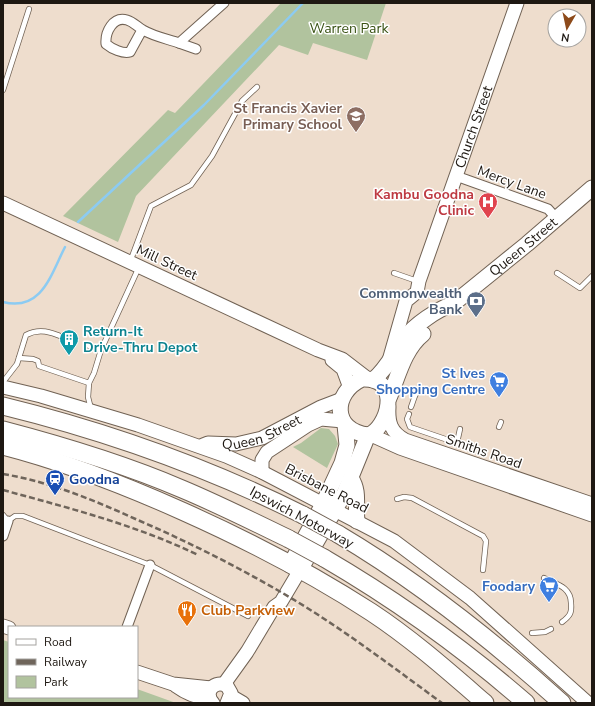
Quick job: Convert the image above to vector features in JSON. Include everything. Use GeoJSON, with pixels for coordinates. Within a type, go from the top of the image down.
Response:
{"type":"FeatureCollection","features":[{"type":"Feature","properties":{"kind":"highway","name":"Ipswich Motorway"},"geometry":{"type":"LineString","coordinates":[[3,406],[64,421],[163,453],[248,488],[303,515],[338,534],[435,598],[515,660],[562,703]]}},
{"type":"Feature","properties":{"kind":"highway","name":"Ipswich Motorway"},"geometry":{"type":"LineString","coordinates":[[3,430],[75,450],[146,475],[182,489],[289,539],[324,558],[389,598],[429,625],[473,658],[526,703]]}},
{"type":"Feature","properties":{"kind":"highway"},"geometry":{"type":"LineString","coordinates":[[3,446],[75,468],[146,495],[215,526],[295,567],[348,598],[394,628],[447,670],[485,703]]}},
{"type":"Feature","properties":{"kind":"main road","name":"Queen Street"},"geometry":{"type":"LineString","coordinates":[[389,402],[406,356],[416,339],[446,314],[453,304],[527,244],[592,188]]}},
{"type":"Feature","properties":{"kind":"main road","name":"Queen Street"},"geometry":{"type":"LineString","coordinates":[[370,379],[389,362],[406,336],[441,308],[453,304]]}},
{"type":"Feature","properties":{"kind":"main road"},"geometry":{"type":"LineString","coordinates":[[295,567],[328,507],[351,478],[369,435],[381,422],[389,402],[385,388],[379,382],[370,379],[357,382],[346,394],[340,410],[344,423],[347,445],[328,507]]}},
{"type":"Feature","properties":{"kind":"main road"},"geometry":{"type":"LineString","coordinates":[[344,423],[356,433],[369,435]]}},
{"type":"Feature","properties":{"kind":"main road"},"geometry":{"type":"LineString","coordinates":[[351,478],[357,488],[357,521]]}},
{"type":"Feature","properties":{"kind":"street"},"geometry":{"type":"LineString","coordinates":[[179,43],[224,3]]}},
{"type":"Feature","properties":{"kind":"street","name":"Church Street"},"geometry":{"type":"LineString","coordinates":[[389,362],[406,301],[418,287],[517,3]]}},
{"type":"Feature","properties":{"kind":"street"},"geometry":{"type":"LineString","coordinates":[[142,30],[196,49]]}},
{"type":"Feature","properties":{"kind":"street","name":"Mercy Lane"},"geometry":{"type":"LineString","coordinates":[[456,176],[548,210],[556,218]]}},
{"type":"Feature","properties":{"kind":"street","name":"Mill Street"},"geometry":{"type":"LineString","coordinates":[[3,203],[318,350],[336,355],[370,379]]}},
{"type":"Feature","properties":{"kind":"street","name":"Mill Street"},"geometry":{"type":"LineString","coordinates":[[318,350],[343,369],[346,394]]}},
{"type":"Feature","properties":{"kind":"street","name":"Brisbane Road"},"geometry":{"type":"LineString","coordinates":[[3,387],[91,411],[199,446],[262,472],[357,521],[394,541],[459,590],[503,626],[588,703]]}},
{"type":"Feature","properties":{"kind":"street","name":"Queen Street"},"geometry":{"type":"LineString","coordinates":[[199,446],[208,443],[236,444],[262,438],[346,394]]}},
{"type":"Feature","properties":{"kind":"street","name":"Smiths Road"},"geometry":{"type":"LineString","coordinates":[[389,402],[389,425],[395,434],[405,440],[592,515]]}},
{"type":"Feature","properties":{"kind":"street","name":"Queen Street"},"geometry":{"type":"LineString","coordinates":[[262,472],[262,460],[267,452],[308,425],[321,418],[344,423]]}},
{"type":"Feature","properties":{"kind":"street","name":"Smiths Road"},"geometry":{"type":"LineString","coordinates":[[369,435],[400,448],[510,482],[592,504]]}},
{"type":"Feature","properties":{"kind":"street"},"geometry":{"type":"LineString","coordinates":[[3,536],[6,518]]}},
{"type":"Feature","properties":{"kind":"street"},"geometry":{"type":"LineString","coordinates":[[127,626],[150,565]]}},
{"type":"Feature","properties":{"kind":"street"},"geometry":{"type":"LineString","coordinates":[[224,684],[247,652],[274,607],[274,598],[295,567]]}},
{"type":"Feature","properties":{"kind":"street"},"geometry":{"type":"LineString","coordinates":[[138,672],[173,684],[186,693],[201,698],[211,697],[217,684],[224,684],[230,689],[229,700],[243,703]]}},
{"type":"Feature","properties":{"kind":"lane"},"geometry":{"type":"LineString","coordinates":[[3,90],[29,9]]}},
{"type":"Feature","properties":{"kind":"lane"},"geometry":{"type":"LineString","coordinates":[[91,411],[88,397],[89,383],[134,264],[151,206],[191,185],[212,156],[242,101],[258,87]]}},
{"type":"Feature","properties":{"kind":"lane"},"geometry":{"type":"LineString","coordinates":[[394,273],[418,287]]}},
{"type":"Feature","properties":{"kind":"lane"},"geometry":{"type":"LineString","coordinates":[[558,273],[580,288],[592,276]]}},
{"type":"Feature","properties":{"kind":"lane"},"geometry":{"type":"LineString","coordinates":[[3,382],[20,358],[26,335],[35,330],[44,330],[73,341]]}},
{"type":"Feature","properties":{"kind":"lane"},"geometry":{"type":"LineString","coordinates":[[89,346],[101,350]]}},
{"type":"Feature","properties":{"kind":"lane"},"geometry":{"type":"LineString","coordinates":[[20,358],[33,359],[38,361],[39,366],[89,383]]}},
{"type":"Feature","properties":{"kind":"lane"},"geometry":{"type":"LineString","coordinates":[[411,407],[417,390],[420,388],[427,389]]}},
{"type":"Feature","properties":{"kind":"lane"},"geometry":{"type":"LineString","coordinates":[[409,414],[407,419],[410,427],[451,441],[458,438],[460,429]]}},
{"type":"Feature","properties":{"kind":"lane"},"geometry":{"type":"LineString","coordinates":[[397,499],[404,497],[412,498],[483,536],[486,540],[483,570]]}},
{"type":"Feature","properties":{"kind":"lane"},"geometry":{"type":"LineString","coordinates":[[6,518],[23,516],[150,565],[248,616]]}},
{"type":"Feature","properties":{"kind":"lane"},"geometry":{"type":"LineString","coordinates":[[544,578],[568,590],[571,596],[572,612],[570,616],[562,622]]}},
{"type":"Feature","properties":{"kind":"lane"},"geometry":{"type":"LineString","coordinates":[[532,633],[545,632],[551,629]]}},
{"type":"Feature","properties":{"kind":"green space","name":"Warren Park"},"geometry":{"type":"Polygon","coordinates":[[[281,3],[386,3],[367,60],[313,43],[308,55],[279,45],[136,196],[118,242],[63,216],[168,110],[175,113],[281,3]]]}},
{"type":"Feature","properties":{"kind":"green space"},"geometry":{"type":"Polygon","coordinates":[[[321,428],[329,429],[335,436],[338,444],[327,468],[293,447],[321,428]]]}},
{"type":"Feature","properties":{"kind":"green space"},"geometry":{"type":"Polygon","coordinates":[[[3,640],[8,642],[8,698],[138,698],[138,689],[176,703],[3,703],[3,640]]]}},
{"type":"Feature","properties":{"kind":"waterway"},"geometry":{"type":"LineString","coordinates":[[78,222],[204,105],[303,3]]}},
{"type":"Feature","properties":{"kind":"waterway"},"geometry":{"type":"LineString","coordinates":[[3,302],[16,304],[27,301],[36,296],[50,279],[65,247]]}},
{"type":"Feature","properties":{"kind":"railway"},"geometry":{"type":"LineString","coordinates":[[3,474],[21,477],[56,487],[90,499],[219,558],[296,601],[334,625],[442,703]]}},
{"type":"Feature","properties":{"kind":"railway"},"geometry":{"type":"LineString","coordinates":[[3,490],[126,526],[175,544],[198,555]]}},
{"type":"Feature","properties":{"kind":"place","name":"St Francis Xavier Primary School"},"geometry":{"type":"Point","coordinates":[356,133]}},
{"type":"Feature","properties":{"kind":"place","name":"Kambu Goodna Clinic"},"geometry":{"type":"Point","coordinates":[488,219]}},
{"type":"Feature","properties":{"kind":"place","name":"Commonwealth Bank"},"geometry":{"type":"Point","coordinates":[476,318]}},
{"type":"Feature","properties":{"kind":"place","name":"Return-It Drive-Thru Depot"},"geometry":{"type":"Point","coordinates":[69,356]}},
{"type":"Feature","properties":{"kind":"place","name":"St Ives Shopping Centre"},"geometry":{"type":"Point","coordinates":[499,398]}},
{"type":"Feature","properties":{"kind":"place","name":"Goodna"},"geometry":{"type":"Point","coordinates":[55,496]}},
{"type":"Feature","properties":{"kind":"place","name":"Foodary"},"geometry":{"type":"Point","coordinates":[549,603]}},
{"type":"Feature","properties":{"kind":"place","name":"Club Parkview"},"geometry":{"type":"Point","coordinates":[187,627]}}]}
